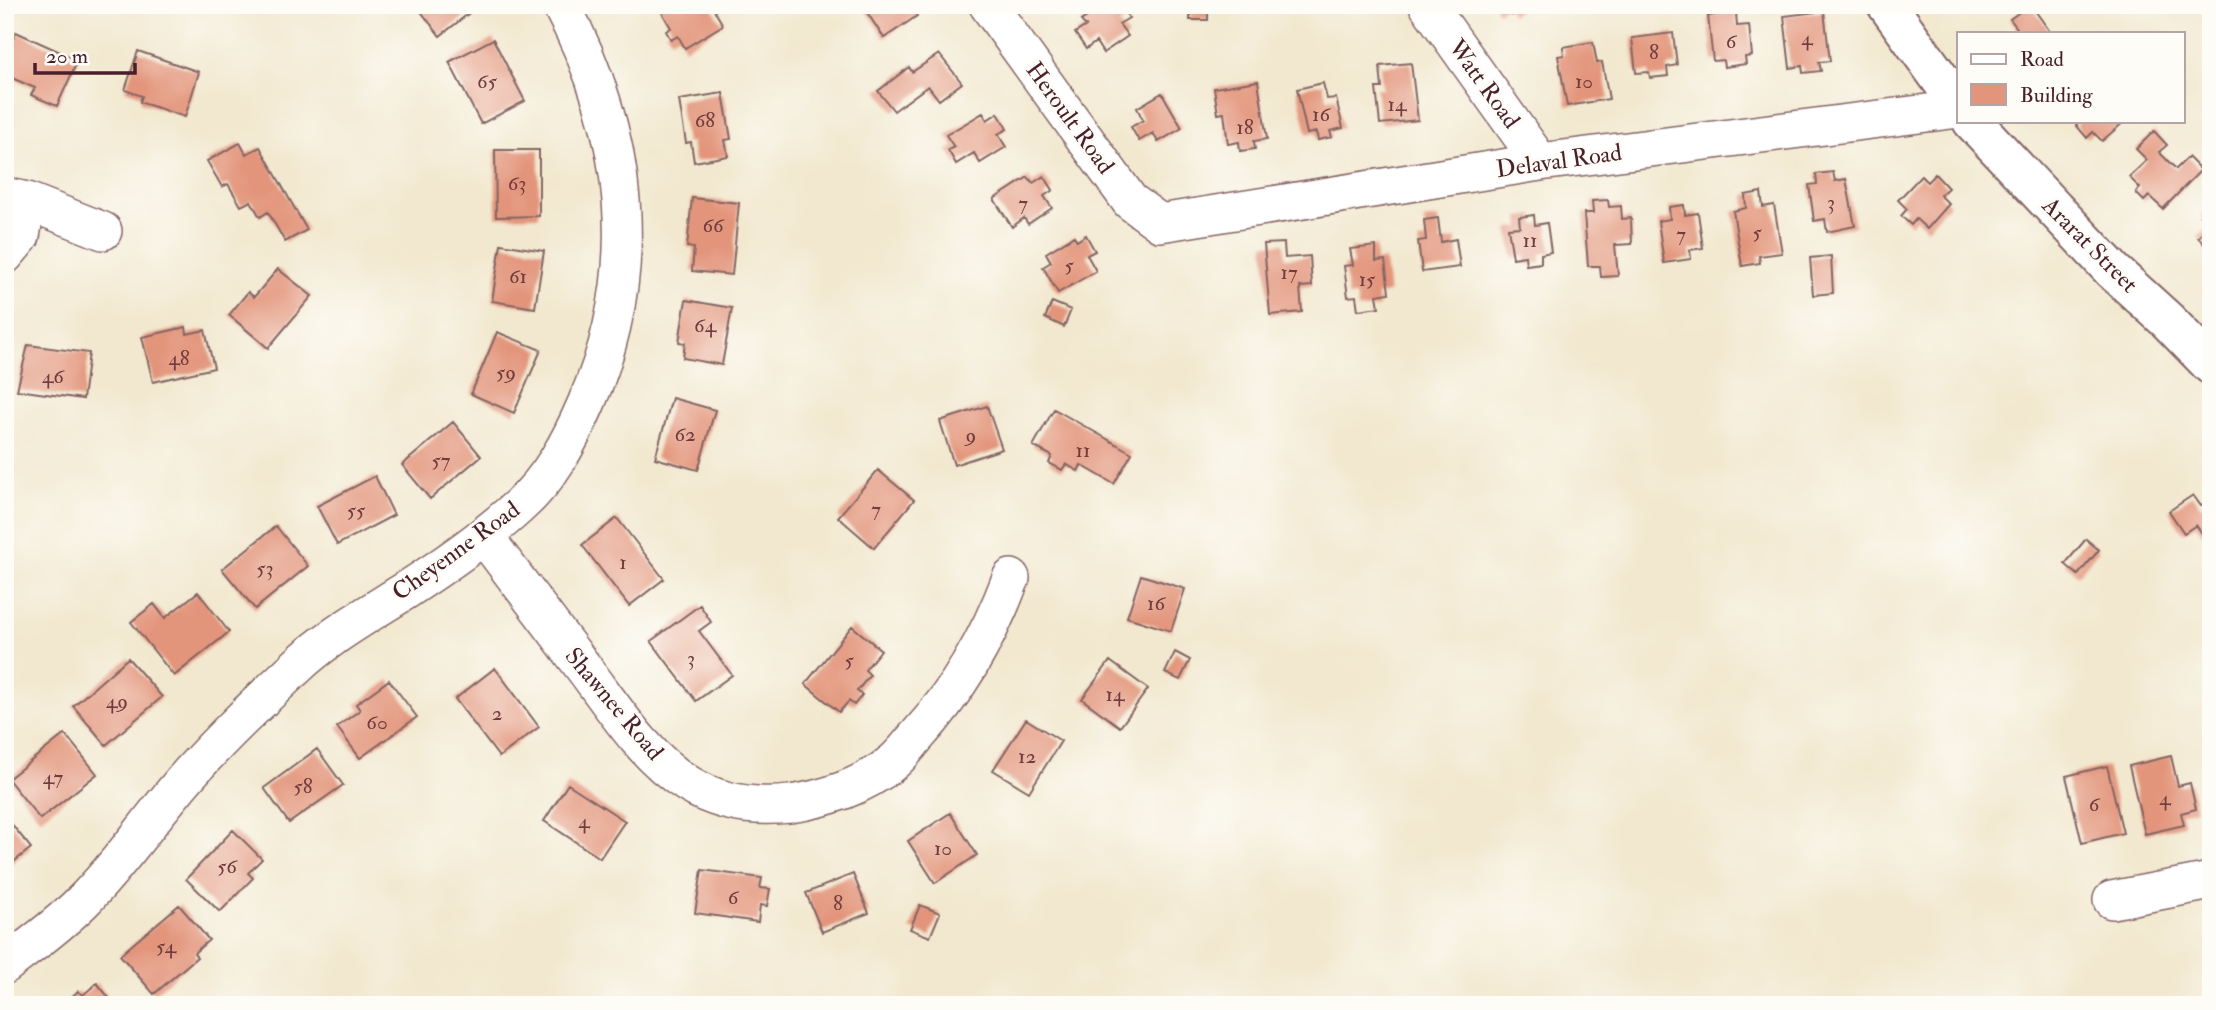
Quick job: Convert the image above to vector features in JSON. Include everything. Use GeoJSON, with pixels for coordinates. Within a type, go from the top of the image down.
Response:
{"type":"FeatureCollection","features":[{"type":"Feature","properties":{"kind":"main road"},"geometry":{"type":"LineString","coordinates":[[1887,5],[1957,104]]}},
{"type":"Feature","properties":{"kind":"main road","name":"Ararat Street"},"geometry":{"type":"LineString","coordinates":[[1973,122],[2113,271],[2211,365]]}},
{"type":"Feature","properties":{"kind":"street","name":"Cheyenne Road"},"geometry":{"type":"LineString","coordinates":[[5,965],[82,902],[190,773],[299,664],[331,639],[484,536],[522,504],[551,472],[576,428],[610,334],[620,285],[623,235],[612,135],[598,87],[580,41],[561,5]]}},
{"type":"Feature","properties":{"kind":"street","name":"Heroult Road"},"geometry":{"type":"LineString","coordinates":[[988,5],[1130,201],[1160,222]]}},
{"type":"Feature","properties":{"kind":"street","name":"Watt Road"},"geometry":{"type":"LineString","coordinates":[[1428,5],[1540,162]]}},
{"type":"Feature","properties":{"kind":"street","name":"Delaval Road"},"geometry":{"type":"LineString","coordinates":[[1160,222],[1540,162],[1957,107]]}},
{"type":"Feature","properties":{"kind":"street"},"geometry":{"type":"LineString","coordinates":[[5,255],[21,236],[16,198],[103,231]]}},
{"type":"Feature","properties":{"kind":"street","name":"Shawnee Road"},"geometry":{"type":"LineString","coordinates":[[484,536],[627,726],[653,756],[688,784],[726,802],[769,806],[805,802],[853,787],[892,763],[928,724],[968,669],[997,616],[1011,578]]}},
{"type":"Feature","properties":{"kind":"street"},"geometry":{"type":"LineString","coordinates":[[2112,900],[2211,881]]}},
{"type":"Feature","properties":{"kind":"building"},"geometry":{"type":"Polygon","coordinates":[[[416,5],[469,5],[473,10],[440,36],[416,5]]]}},
{"type":"Feature","properties":{"kind":"building"},"geometry":{"type":"Polygon","coordinates":[[[711,5],[723,25],[685,48],[678,36],[671,40],[666,31],[671,28],[659,7],[711,5]]]}},
{"type":"Feature","properties":{"kind":"building"},"geometry":{"type":"Polygon","coordinates":[[[862,5],[910,5],[917,16],[884,38],[862,5]]]}},
{"type":"Feature","properties":{"kind":"building"},"geometry":{"type":"Polygon","coordinates":[[[1104,5],[1120,5],[1129,18],[1119,24],[1128,36],[1103,53],[1096,42],[1086,49],[1075,33],[1086,26],[1081,21],[1104,5]]]}},
{"type":"Feature","properties":{"kind":"building"},"geometry":{"type":"Polygon","coordinates":[[[1190,5],[1208,5],[1208,20],[1190,20],[1190,5]]]}},
{"type":"Feature","properties":{"kind":"building"},"geometry":{"type":"Polygon","coordinates":[[[1494,5],[1528,5],[1512,15],[1507,6],[1498,12],[1494,5]]]}},
{"type":"Feature","properties":{"kind":"building"},"geometry":{"type":"Polygon","coordinates":[[[2031,5],[2050,32],[2011,32],[2017,28],[2010,19],[2031,5]]]}},
{"type":"Feature","properties":{"kind":"building"},"geometry":{"type":"Polygon","coordinates":[[[1824,11],[1830,61],[1819,62],[1821,71],[1803,73],[1802,66],[1790,68],[1784,16],[1824,11]]]}},
{"type":"Feature","properties":{"kind":"building"},"geometry":{"type":"Polygon","coordinates":[[[1736,12],[1737,26],[1749,25],[1752,56],[1745,57],[1746,64],[1724,67],[1723,60],[1713,61],[1708,16],[1736,12]]]}},
{"type":"Feature","properties":{"kind":"building"},"geometry":{"type":"Polygon","coordinates":[[[16,32],[78,60],[57,106],[31,95],[35,88],[5,75],[5,55],[16,32]]]}},
{"type":"Feature","properties":{"kind":"building"},"geometry":{"type":"Polygon","coordinates":[[[1673,33],[1677,65],[1667,67],[1668,76],[1650,78],[1649,72],[1636,73],[1632,38],[1673,33]]]}},
{"type":"Feature","properties":{"kind":"building"},"geometry":{"type":"Polygon","coordinates":[[[493,39],[525,101],[481,124],[449,62],[493,39]]]}},
{"type":"Feature","properties":{"kind":"building"},"geometry":{"type":"Polygon","coordinates":[[[1593,42],[1597,63],[1602,62],[1609,99],[1567,106],[1558,56],[1564,55],[1563,47],[1593,42]]]}},
{"type":"Feature","properties":{"kind":"building"},"geometry":{"type":"Polygon","coordinates":[[[138,51],[199,72],[185,117],[140,102],[142,96],[125,90],[138,51]]]}},
{"type":"Feature","properties":{"kind":"building"},"geometry":{"type":"Polygon","coordinates":[[[939,54],[962,83],[939,100],[928,86],[894,111],[878,91],[909,67],[912,72],[939,54]]]}},
{"type":"Feature","properties":{"kind":"building"},"geometry":{"type":"Polygon","coordinates":[[[1411,63],[1418,120],[1380,124],[1376,88],[1382,88],[1380,66],[1411,63]]]}},
{"type":"Feature","properties":{"kind":"building"},"geometry":{"type":"Polygon","coordinates":[[[1258,81],[1267,139],[1254,141],[1255,149],[1240,151],[1239,142],[1228,144],[1224,113],[1218,114],[1214,88],[1258,81]]]}},
{"type":"Feature","properties":{"kind":"building"},"geometry":{"type":"Polygon","coordinates":[[[1323,83],[1327,99],[1336,98],[1343,128],[1330,131],[1332,137],[1318,140],[1316,132],[1307,134],[1297,89],[1323,83]]]}},
{"type":"Feature","properties":{"kind":"building"},"geometry":{"type":"Polygon","coordinates":[[[723,93],[731,139],[725,140],[728,156],[694,162],[691,142],[686,143],[679,100],[723,93]]]}},
{"type":"Feature","properties":{"kind":"building"},"geometry":{"type":"Polygon","coordinates":[[[1162,93],[1182,128],[1158,142],[1153,133],[1139,141],[1131,127],[1143,120],[1137,108],[1162,93]]]}},
{"type":"Feature","properties":{"kind":"building"},"geometry":{"type":"Polygon","coordinates":[[[983,113],[987,120],[998,113],[1007,129],[998,134],[1006,147],[980,163],[974,153],[956,164],[948,150],[954,147],[946,135],[983,113]]]}},
{"type":"Feature","properties":{"kind":"building"},"geometry":{"type":"Polygon","coordinates":[[[2079,122],[2124,122],[2102,141],[2093,132],[2087,138],[2076,125],[2079,122]]]}},
{"type":"Feature","properties":{"kind":"building"},"geometry":{"type":"Polygon","coordinates":[[[2154,131],[2167,145],[2159,152],[2176,169],[2188,157],[2201,170],[2163,209],[2149,196],[2144,201],[2136,193],[2140,188],[2129,177],[2147,160],[2136,149],[2154,131]]]}},
{"type":"Feature","properties":{"kind":"building"},"geometry":{"type":"Polygon","coordinates":[[[240,143],[246,154],[260,147],[307,230],[285,242],[268,212],[260,217],[251,201],[241,206],[228,184],[222,187],[207,161],[240,143]]]}},
{"type":"Feature","properties":{"kind":"building"},"geometry":{"type":"Polygon","coordinates":[[[495,150],[539,150],[539,216],[496,217],[495,150]]]}},
{"type":"Feature","properties":{"kind":"building"},"geometry":{"type":"Polygon","coordinates":[[[1833,172],[1835,181],[1846,179],[1855,226],[1827,232],[1825,219],[1814,221],[1809,185],[1817,184],[1816,174],[1833,172]]]}},
{"type":"Feature","properties":{"kind":"building"},"geometry":{"type":"Polygon","coordinates":[[[1935,174],[1948,188],[1940,195],[1949,204],[1927,229],[1916,219],[1911,225],[1901,216],[1907,209],[1898,200],[1921,176],[1927,182],[1935,174]]]}},
{"type":"Feature","properties":{"kind":"building"},"geometry":{"type":"Polygon","coordinates":[[[1044,176],[1053,190],[1044,196],[1052,208],[1028,224],[1024,218],[1012,227],[994,199],[1028,177],[1033,183],[1044,176]]]}},
{"type":"Feature","properties":{"kind":"building"},"geometry":{"type":"Polygon","coordinates":[[[1761,192],[1763,207],[1774,205],[1782,253],[1759,256],[1760,263],[1742,266],[1733,211],[1746,208],[1745,195],[1761,192]]]}},
{"type":"Feature","properties":{"kind":"building"},"geometry":{"type":"Polygon","coordinates":[[[692,198],[739,203],[732,275],[692,271],[694,248],[687,247],[692,198]]]}},
{"type":"Feature","properties":{"kind":"building"},"geometry":{"type":"Polygon","coordinates":[[[1608,200],[1609,207],[1621,206],[1622,219],[1631,218],[1632,244],[1615,245],[1618,276],[1601,277],[1600,266],[1588,266],[1584,213],[1593,213],[1592,201],[1608,200]]]}},
{"type":"Feature","properties":{"kind":"building"},"geometry":{"type":"Polygon","coordinates":[[[1684,205],[1685,215],[1698,213],[1703,248],[1690,250],[1691,259],[1664,263],[1658,221],[1670,219],[1669,207],[1684,205]]]}},
{"type":"Feature","properties":{"kind":"building"},"geometry":{"type":"Polygon","coordinates":[[[2211,207],[2211,252],[2198,237],[2210,227],[2200,216],[2211,207]]]}},
{"type":"Feature","properties":{"kind":"building"},"geometry":{"type":"Polygon","coordinates":[[[1534,215],[1535,225],[1547,223],[1551,252],[1541,254],[1541,263],[1526,265],[1525,256],[1513,258],[1508,228],[1520,227],[1519,217],[1534,215]]]}},
{"type":"Feature","properties":{"kind":"building"},"geometry":{"type":"Polygon","coordinates":[[[1438,218],[1441,242],[1456,239],[1460,267],[1422,272],[1418,241],[1426,240],[1424,220],[1438,218]]]}},
{"type":"Feature","properties":{"kind":"building"},"geometry":{"type":"Polygon","coordinates":[[[1086,235],[1095,251],[1087,255],[1096,271],[1058,293],[1043,267],[1051,262],[1046,253],[1074,236],[1077,241],[1086,235]]]}},
{"type":"Feature","properties":{"kind":"building"},"geometry":{"type":"Polygon","coordinates":[[[1284,243],[1285,258],[1310,256],[1312,286],[1300,287],[1302,312],[1270,315],[1264,244],[1284,243]]]}},
{"type":"Feature","properties":{"kind":"building"},"geometry":{"type":"Polygon","coordinates":[[[501,244],[544,251],[535,308],[492,301],[501,244]]]}},
{"type":"Feature","properties":{"kind":"building"},"geometry":{"type":"Polygon","coordinates":[[[1376,246],[1376,261],[1385,260],[1389,293],[1377,295],[1379,307],[1358,310],[1356,296],[1348,297],[1344,266],[1353,265],[1350,249],[1376,246]]]}},
{"type":"Feature","properties":{"kind":"building"},"geometry":{"type":"Polygon","coordinates":[[[1831,256],[1833,293],[1813,295],[1810,258],[1831,256]]]}},
{"type":"Feature","properties":{"kind":"building"},"geometry":{"type":"Polygon","coordinates":[[[278,269],[312,296],[268,348],[229,315],[248,292],[254,297],[278,269]]]}},
{"type":"Feature","properties":{"kind":"building"},"geometry":{"type":"Polygon","coordinates":[[[686,300],[732,308],[722,365],[683,358],[685,343],[679,342],[686,300]]]}},
{"type":"Feature","properties":{"kind":"building"},"geometry":{"type":"Polygon","coordinates":[[[1052,302],[1071,310],[1064,327],[1045,318],[1052,302]]]}},
{"type":"Feature","properties":{"kind":"building"},"geometry":{"type":"Polygon","coordinates":[[[186,327],[187,334],[205,330],[214,368],[153,382],[142,337],[186,327]]]}},
{"type":"Feature","properties":{"kind":"building"},"geometry":{"type":"Polygon","coordinates":[[[497,332],[541,350],[514,413],[471,394],[497,332]]]}},
{"type":"Feature","properties":{"kind":"building"},"geometry":{"type":"Polygon","coordinates":[[[28,345],[89,353],[83,399],[17,390],[28,345]]]}},
{"type":"Feature","properties":{"kind":"building"},"geometry":{"type":"Polygon","coordinates":[[[672,398],[715,410],[698,470],[655,458],[672,398]]]}},
{"type":"Feature","properties":{"kind":"building"},"geometry":{"type":"Polygon","coordinates":[[[987,406],[1002,449],[954,465],[940,421],[987,406]]]}},
{"type":"Feature","properties":{"kind":"building"},"geometry":{"type":"Polygon","coordinates":[[[1054,409],[1132,453],[1114,484],[1081,465],[1078,471],[1066,464],[1062,470],[1049,463],[1052,456],[1033,446],[1054,409]]]}},
{"type":"Feature","properties":{"kind":"building"},"geometry":{"type":"Polygon","coordinates":[[[453,422],[481,456],[430,499],[402,465],[453,422]]]}},
{"type":"Feature","properties":{"kind":"building"},"geometry":{"type":"Polygon","coordinates":[[[878,470],[914,500],[874,548],[838,517],[878,470]]]}},
{"type":"Feature","properties":{"kind":"building"},"geometry":{"type":"Polygon","coordinates":[[[375,476],[394,515],[337,545],[317,506],[375,476]]]}},
{"type":"Feature","properties":{"kind":"building"},"geometry":{"type":"Polygon","coordinates":[[[2193,495],[2201,506],[2211,499],[2211,546],[2196,525],[2184,533],[2169,511],[2193,495]]]}},
{"type":"Feature","properties":{"kind":"building"},"geometry":{"type":"Polygon","coordinates":[[[617,518],[664,579],[629,606],[582,545],[617,518]]]}},
{"type":"Feature","properties":{"kind":"building"},"geometry":{"type":"Polygon","coordinates":[[[276,526],[308,566],[255,609],[222,569],[276,526]]]}},
{"type":"Feature","properties":{"kind":"building"},"geometry":{"type":"Polygon","coordinates":[[[2086,539],[2099,550],[2078,575],[2065,564],[2086,539]]]}},
{"type":"Feature","properties":{"kind":"building"},"geometry":{"type":"Polygon","coordinates":[[[1141,575],[1185,589],[1171,631],[1127,617],[1141,575]]]}},
{"type":"Feature","properties":{"kind":"building"},"geometry":{"type":"Polygon","coordinates":[[[198,592],[229,632],[174,676],[131,622],[154,604],[165,618],[198,592]]]}},
{"type":"Feature","properties":{"kind":"building"},"geometry":{"type":"Polygon","coordinates":[[[700,605],[711,622],[699,631],[732,675],[696,701],[651,641],[700,605]]]}},
{"type":"Feature","properties":{"kind":"building"},"geometry":{"type":"Polygon","coordinates":[[[852,626],[881,650],[865,670],[870,675],[857,691],[862,695],[854,705],[849,701],[839,712],[805,684],[852,626]]]}},
{"type":"Feature","properties":{"kind":"building"},"geometry":{"type":"Polygon","coordinates":[[[1175,652],[1190,660],[1180,680],[1165,673],[1175,652]]]}},
{"type":"Feature","properties":{"kind":"building"},"geometry":{"type":"Polygon","coordinates":[[[128,658],[162,697],[106,745],[73,706],[128,658]]]}},
{"type":"Feature","properties":{"kind":"building"},"geometry":{"type":"Polygon","coordinates":[[[1110,661],[1148,689],[1120,727],[1082,699],[1110,661]]]}},
{"type":"Feature","properties":{"kind":"building"},"geometry":{"type":"Polygon","coordinates":[[[495,668],[539,727],[499,757],[455,699],[495,668]]]}},
{"type":"Feature","properties":{"kind":"building"},"geometry":{"type":"Polygon","coordinates":[[[389,680],[417,717],[360,758],[337,727],[360,710],[356,704],[389,680]]]}},
{"type":"Feature","properties":{"kind":"building"},"geometry":{"type":"Polygon","coordinates":[[[1026,719],[1061,741],[1029,792],[993,770],[1026,719]]]}},
{"type":"Feature","properties":{"kind":"building"},"geometry":{"type":"Polygon","coordinates":[[[65,734],[97,774],[40,819],[8,779],[65,734]]]}},
{"type":"Feature","properties":{"kind":"building"},"geometry":{"type":"Polygon","coordinates":[[[317,749],[343,785],[289,823],[264,788],[317,749]]]}},
{"type":"Feature","properties":{"kind":"building"},"geometry":{"type":"Polygon","coordinates":[[[2171,756],[2178,786],[2190,783],[2196,809],[2181,813],[2184,825],[2145,834],[2129,766],[2171,756]]]}},
{"type":"Feature","properties":{"kind":"building"},"geometry":{"type":"Polygon","coordinates":[[[2107,766],[2123,833],[2082,843],[2066,776],[2107,766]]]}},
{"type":"Feature","properties":{"kind":"building"},"geometry":{"type":"Polygon","coordinates":[[[568,784],[625,821],[600,858],[544,821],[568,784]]]}},
{"type":"Feature","properties":{"kind":"building"},"geometry":{"type":"Polygon","coordinates":[[[950,813],[977,855],[935,883],[908,841],[950,813]]]}},
{"type":"Feature","properties":{"kind":"building"},"geometry":{"type":"Polygon","coordinates":[[[5,816],[31,848],[5,869],[5,816]]]}},
{"type":"Feature","properties":{"kind":"building"},"geometry":{"type":"Polygon","coordinates":[[[233,830],[262,859],[248,873],[253,878],[220,912],[186,879],[233,830]]]}},
{"type":"Feature","properties":{"kind":"building"},"geometry":{"type":"Polygon","coordinates":[[[702,870],[762,878],[760,888],[770,889],[767,906],[760,905],[758,922],[695,913],[702,870]]]}},
{"type":"Feature","properties":{"kind":"building"},"geometry":{"type":"Polygon","coordinates":[[[853,874],[869,913],[822,932],[806,893],[853,874]]]}},
{"type":"Feature","properties":{"kind":"building"},"geometry":{"type":"Polygon","coordinates":[[[179,905],[209,940],[194,953],[197,957],[154,994],[120,955],[179,905]]]}},
{"type":"Feature","properties":{"kind":"building"},"geometry":{"type":"Polygon","coordinates":[[[920,905],[940,913],[930,937],[910,929],[920,905]]]}},
{"type":"Feature","properties":{"kind":"building"},"geometry":{"type":"Polygon","coordinates":[[[97,983],[115,1005],[63,1005],[78,991],[83,995],[97,983]]]}}]}
